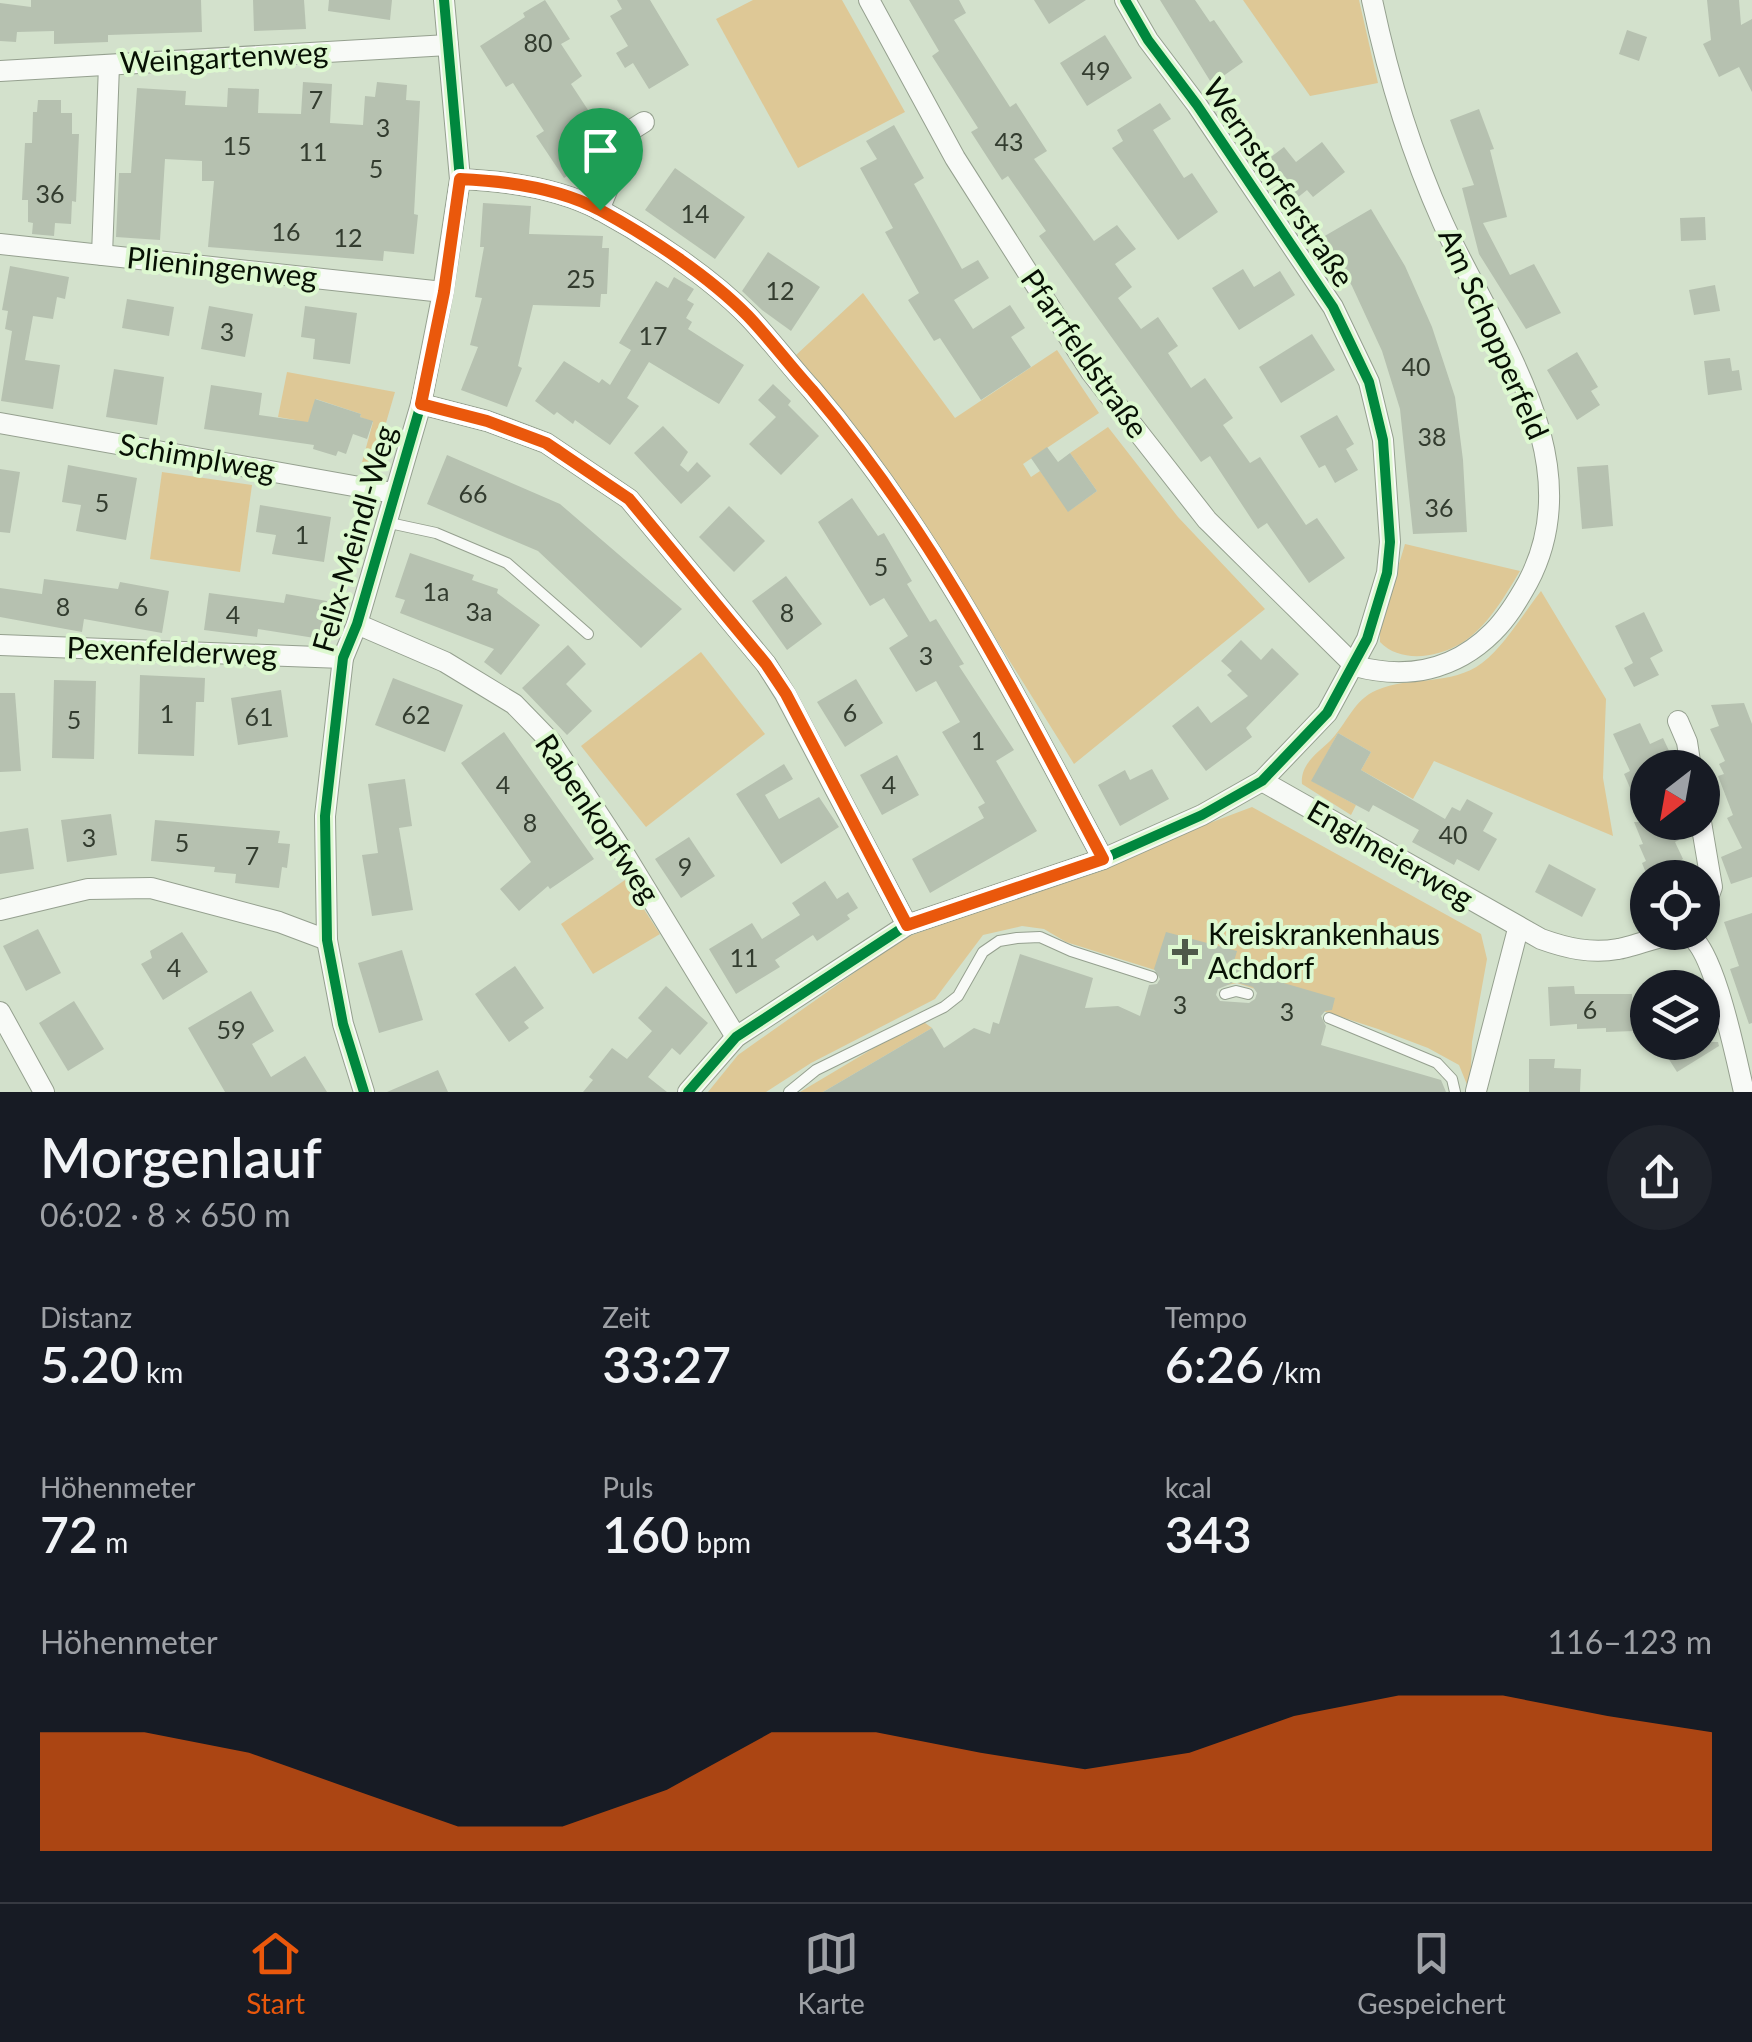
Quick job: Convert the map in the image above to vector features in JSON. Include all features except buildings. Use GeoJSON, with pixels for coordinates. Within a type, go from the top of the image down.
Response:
{"type":"FeatureCollection","features":[{"type":"Feature","properties":{"kind":"street","name":"Felix-Meindl-Weg"},"geometry":{"type":"LineString","coordinates":[[364,1092],[343,1024],[327,940],[325,816],[343,658],[357,624],[421,404],[444,292],[460,179],[444,0]]}},
{"type":"Feature","properties":{"kind":"street","name":"Pfarrfeldstraße"},"geometry":{"type":"LineString","coordinates":[[869,0],[956,158],[1091,372],[1208,520],[1354,666]]}},
{"type":"Feature","properties":{"kind":"street","name":"Wernstorferstraße"},"geometry":{"type":"LineString","coordinates":[[688,1092],[736,1038],[907,925],[1103,859],[1202,815],[1262,782],[1328,713],[1354,666],[1376,611],[1390,542],[1382,440],[1368,382],[1333,308],[1124,0]]}},
{"type":"Feature","properties":{"kind":"street","name":"Am Schopperfeld"},"geometry":{"type":"LineString","coordinates":[[1354,666],[1392,673],[1430,670],[1447,665],[1482,643],[1516,605],[1532,575],[1543,549],[1551,487],[1538,420],[1442,221],[1387,70],[1372,0]]}},
{"type":"Feature","properties":{"kind":"street","name":"Weingartenweg"},"geometry":{"type":"LineString","coordinates":[[0,71],[448,46]]}},
{"type":"Feature","properties":{"kind":"street"},"geometry":{"type":"LineString","coordinates":[[102,255],[109,65]]}},
{"type":"Feature","properties":{"kind":"street"},"geometry":{"type":"LineString","coordinates":[[600,210],[626,134],[644,122]]}},
{"type":"Feature","properties":{"kind":"street"},"geometry":{"type":"LineString","coordinates":[[460,179],[544,190],[600,210],[702,277],[747,315],[856,443],[901,503],[1008,682],[1103,859]]}},
{"type":"Feature","properties":{"kind":"street","name":"Plieningenweg"},"geometry":{"type":"LineString","coordinates":[[0,244],[444,292]]}},
{"type":"Feature","properties":{"kind":"street"},"geometry":{"type":"LineString","coordinates":[[421,404],[487,421],[546,443],[629,499],[776,679],[907,925]]}},
{"type":"Feature","properties":{"kind":"street","name":"Schimplweg"},"geometry":{"type":"LineString","coordinates":[[0,423],[393,493]]}},
{"type":"Feature","properties":{"kind":"street","name":"Rabenkopfweg"},"geometry":{"type":"LineString","coordinates":[[357,624],[445,662],[514,704],[551,742],[736,1038]]}},
{"type":"Feature","properties":{"kind":"street","name":"Pexenfelderweg"},"geometry":{"type":"LineString","coordinates":[[0,645],[343,658]]}},
{"type":"Feature","properties":{"kind":"street"},"geometry":{"type":"LineString","coordinates":[[1678,721],[1688,750]]}},
{"type":"Feature","properties":{"kind":"street","name":"Englmeierweg"},"geometry":{"type":"LineString","coordinates":[[1262,782],[1518,929],[1565,948],[1588,951],[1630,946]]}},
{"type":"Feature","properties":{"kind":"street"},"geometry":{"type":"LineString","coordinates":[[0,910],[88,889],[151,888],[279,922],[327,940]]}},
{"type":"Feature","properties":{"kind":"street"},"geometry":{"type":"LineString","coordinates":[[1476,1091],[1518,929]]}},
{"type":"Feature","properties":{"kind":"street","name":"Englmeierweg"},"geometry":{"type":"LineString","coordinates":[[1702,950],[1725,1011],[1744,1092]]}},
{"type":"Feature","properties":{"kind":"street"},"geometry":{"type":"LineString","coordinates":[[0,1012],[7,1043],[44,1092]]}},
{"type":"Feature","properties":{"kind":"lane"},"geometry":{"type":"LineString","coordinates":[[385,522],[436,533],[508,564],[588,634]]}},
{"type":"Feature","properties":{"kind":"lane"},"geometry":{"type":"LineString","coordinates":[[788,1092],[816,1070],[958,996],[984,952],[999,941],[1040,937],[1070,951],[1152,977]]}},
{"type":"Feature","properties":{"kind":"lane"},"geometry":{"type":"LineString","coordinates":[[1225,994],[1248,994]]}},
{"type":"Feature","properties":{"kind":"lane"},"geometry":{"type":"LineString","coordinates":[[1329,1018],[1437,1063],[1452,1079],[1455,1092]]}},
{"type":"Feature","properties":{"kind":"shaded area"},"geometry":{"type":"Polygon","coordinates":[[[753,0],[842,0],[905,112],[798,168],[716,19],[753,0]]]}},
{"type":"Feature","properties":{"kind":"shaded area"},"geometry":{"type":"Polygon","coordinates":[[[1243,0],[1359,0],[1378,83],[1310,96],[1243,0]]]}},
{"type":"Feature","properties":{"kind":"shaded area"},"geometry":{"type":"Polygon","coordinates":[[[863,293],[955,418],[1057,350],[1099,413],[1023,464],[1031,477],[1040,471],[1069,511],[1097,491],[1070,453],[1108,427],[1178,517],[1265,609],[1074,764],[931,535],[796,355],[863,293]]]}},
{"type":"Feature","properties":{"kind":"shaded area"},"geometry":{"type":"Polygon","coordinates":[[[287,372],[395,392],[376,457],[361,466],[373,422],[360,417],[361,414],[316,399],[306,429],[294,427],[295,420],[278,417],[287,372]]]}},
{"type":"Feature","properties":{"kind":"shaded area"},"geometry":{"type":"Polygon","coordinates":[[[162,472],[252,485],[240,572],[150,559],[162,472]]]}},
{"type":"Feature","properties":{"kind":"shaded area"},"geometry":{"type":"Polygon","coordinates":[[[1405,544],[1520,571],[1494,611],[1469,638],[1440,653],[1408,656],[1380,642],[1380,627],[1405,544]]]}},
{"type":"Feature","properties":{"kind":"shaded area"},"geometry":{"type":"Polygon","coordinates":[[[1541,591],[1606,699],[1603,778],[1613,836],[1434,761],[1413,799],[1361,770],[1371,752],[1338,733],[1312,781],[1356,805],[1351,815],[1302,784],[1307,765],[1369,694],[1389,686],[1457,675],[1482,663],[1541,591]]]}},
{"type":"Feature","properties":{"kind":"shaded area"},"geometry":{"type":"Polygon","coordinates":[[[701,652],[765,734],[646,827],[581,746],[701,652]]]}},
{"type":"Feature","properties":{"kind":"shaded area"},"geometry":{"type":"Polygon","coordinates":[[[1252,807],[1481,934],[1487,959],[1472,1042],[1470,1092],[1459,1065],[1378,1029],[1237,983],[1212,988],[1066,942],[1044,929],[1022,926],[983,935],[935,999],[811,1063],[766,1092],[708,1092],[738,1055],[902,939],[1252,807]]]}},
{"type":"Feature","properties":{"kind":"shaded area"},"geometry":{"type":"Polygon","coordinates":[[[625,880],[660,934],[593,974],[561,924],[625,880]]]}},
{"type":"Feature","properties":{"kind":"shaded area"},"geometry":{"type":"Polygon","coordinates":[[[921,1020],[932,1028],[823,1092],[800,1092],[921,1020]]]}},
{"type":"Feature","properties":{"kind":"cycle path"},"geometry":{"type":"LineString","coordinates":[[364,1092],[343,1024],[327,940],[325,816],[343,658],[357,624],[421,404],[460,179],[444,0]]}},
{"type":"Feature","properties":{"kind":"cycle path"},"geometry":{"type":"LineString","coordinates":[[688,1092],[736,1037],[907,925],[1103,859],[1202,815],[1262,781],[1327,713],[1367,639],[1387,573],[1390,542],[1383,440],[1369,382],[1333,307],[1197,105],[1148,40],[1125,0]]}},
{"type":"Feature","properties":{"kind":"place","name":"Kreiskrankenhaus Achdorf"},"geometry":{"type":"Point","coordinates":[1185,952]}},
{"type":"Feature","properties":{"kind":"route"},"geometry":{"type":"LineString","coordinates":[[460,179],[544,190],[600,210],[702,277],[747,315],[856,443],[942,567],[1103,859],[907,925],[786,694],[766,664],[629,499],[546,443],[487,421],[421,404],[444,292],[460,179]]}}]}
